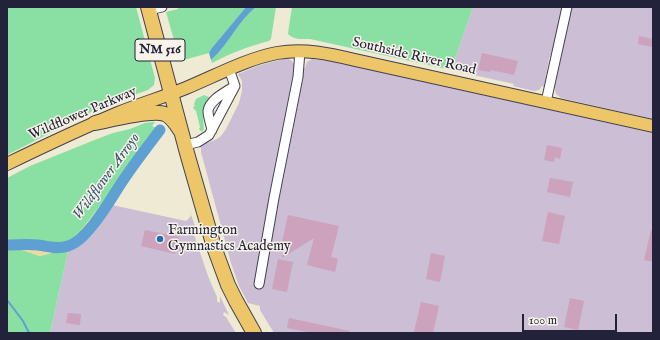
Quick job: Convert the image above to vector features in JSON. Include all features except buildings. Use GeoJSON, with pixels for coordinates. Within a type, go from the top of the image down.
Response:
{"type":"FeatureCollection","features":[{"type":"Feature","properties":{"kind":"highway","name":"NM 516"},"geometry":{"type":"LineString","coordinates":[[153,8],[172,93],[214,247],[228,285],[254,333]]}},
{"type":"Feature","properties":{"kind":"highway"},"geometry":{"type":"LineString","coordinates":[[95,123],[156,112],[167,115],[177,126],[184,140]]}},
{"type":"Feature","properties":{"kind":"main road","name":"Southside River Road"},"geometry":{"type":"LineString","coordinates":[[172,93],[267,55],[300,52],[322,53],[653,126]]}},
{"type":"Feature","properties":{"kind":"main road","name":"Wildflower Parkway"},"geometry":{"type":"LineString","coordinates":[[7,164],[119,112],[172,93]]}},
{"type":"Feature","properties":{"kind":"street"},"geometry":{"type":"LineString","coordinates":[[546,102],[567,7]]}},
{"type":"Feature","properties":{"kind":"street"},"geometry":{"type":"LineString","coordinates":[[259,284],[298,77],[300,52]]}},
{"type":"Feature","properties":{"kind":"street"},"geometry":{"type":"LineString","coordinates":[[184,140],[198,142],[209,135],[236,86],[230,69]]}},
{"type":"Feature","properties":{"kind":"street"},"geometry":{"type":"LineString","coordinates":[[212,130],[208,110],[212,102],[224,92],[236,86]]}},
{"type":"Feature","properties":{"kind":"shaded area"},"geometry":{"type":"Polygon","coordinates":[[[473,7],[564,7],[549,59],[544,87],[542,86],[539,90],[534,91],[513,86],[514,84],[451,70],[473,7]]]}},
{"type":"Feature","properties":{"kind":"shaded area"},"geometry":{"type":"Polygon","coordinates":[[[572,7],[653,7],[653,119],[561,98],[556,94],[555,86],[572,7]]]}},
{"type":"Feature","properties":{"kind":"shaded area"},"geometry":{"type":"Polygon","coordinates":[[[287,58],[292,61],[295,66],[305,68],[307,62],[312,59],[330,61],[653,133],[653,333],[274,333],[260,310],[260,306],[248,303],[239,286],[231,263],[201,152],[201,147],[204,144],[217,139],[226,129],[239,103],[242,91],[242,81],[238,74],[260,65],[287,58]]]}},
{"type":"Feature","properties":{"kind":"shaded area"},"geometry":{"type":"Polygon","coordinates":[[[112,205],[186,221],[191,216],[190,211],[198,236],[195,230],[192,229],[208,276],[217,297],[217,301],[219,303],[220,302],[220,296],[229,315],[224,312],[223,315],[226,317],[236,333],[50,333],[68,251],[74,249],[91,236],[98,228],[112,205]]]}},
{"type":"Feature","properties":{"kind":"green space"},"geometry":{"type":"Polygon","coordinates":[[[7,7],[136,7],[155,78],[154,85],[148,90],[103,106],[7,155],[7,7]]]}},
{"type":"Feature","properties":{"kind":"green space"},"geometry":{"type":"Polygon","coordinates":[[[178,7],[246,7],[209,53],[180,61],[166,12],[178,9],[178,7]]]}},
{"type":"Feature","properties":{"kind":"green space"},"geometry":{"type":"Polygon","coordinates":[[[256,7],[276,7],[271,39],[233,53],[212,63],[211,60],[244,19],[256,7]]]}},
{"type":"Feature","properties":{"kind":"green space"},"geometry":{"type":"Polygon","coordinates":[[[292,7],[473,7],[451,70],[310,39],[298,39],[288,34],[292,7]]]}},
{"type":"Feature","properties":{"kind":"green space"},"geometry":{"type":"Polygon","coordinates":[[[204,95],[209,97],[204,108],[204,129],[202,132],[199,129],[200,127],[196,111],[193,107],[195,106],[194,104],[196,99],[204,95]]]}},
{"type":"Feature","properties":{"kind":"green space"},"geometry":{"type":"Polygon","coordinates":[[[155,122],[152,126],[156,127],[126,170],[86,225],[74,238],[62,244],[39,241],[7,241],[7,178],[30,166],[97,139],[145,123],[155,122]]]}},
{"type":"Feature","properties":{"kind":"green space"},"geometry":{"type":"Polygon","coordinates":[[[7,249],[22,250],[40,256],[55,252],[63,253],[68,251],[50,333],[7,333],[7,249]]]}},
{"type":"Feature","properties":{"kind":"sand"},"geometry":{"type":"Polygon","coordinates":[[[156,127],[160,127],[160,130],[163,129],[163,134],[123,184],[98,228],[77,247],[63,253],[55,252],[40,256],[22,250],[7,249],[7,241],[35,241],[60,244],[70,241],[81,230],[110,193],[156,127]]]}},
{"type":"Feature","properties":{"kind":"water"},"geometry":{"type":"Polygon","coordinates":[[[246,7],[256,7],[244,19],[211,60],[209,53],[211,49],[246,7]]]}},
{"type":"Feature","properties":{"kind":"waterway","name":"Wildflower Arroyo"},"geometry":{"type":"LineString","coordinates":[[7,245],[34,245],[60,248],[76,242],[91,228],[131,169],[160,130]]}},
{"type":"Feature","properties":{"kind":"waterway"},"geometry":{"type":"LineString","coordinates":[[7,300],[30,333]]}},
{"type":"Feature","properties":{"kind":"place","name":"Farmington Gymnastics Academy"},"geometry":{"type":"Point","coordinates":[160,239]}}]}
